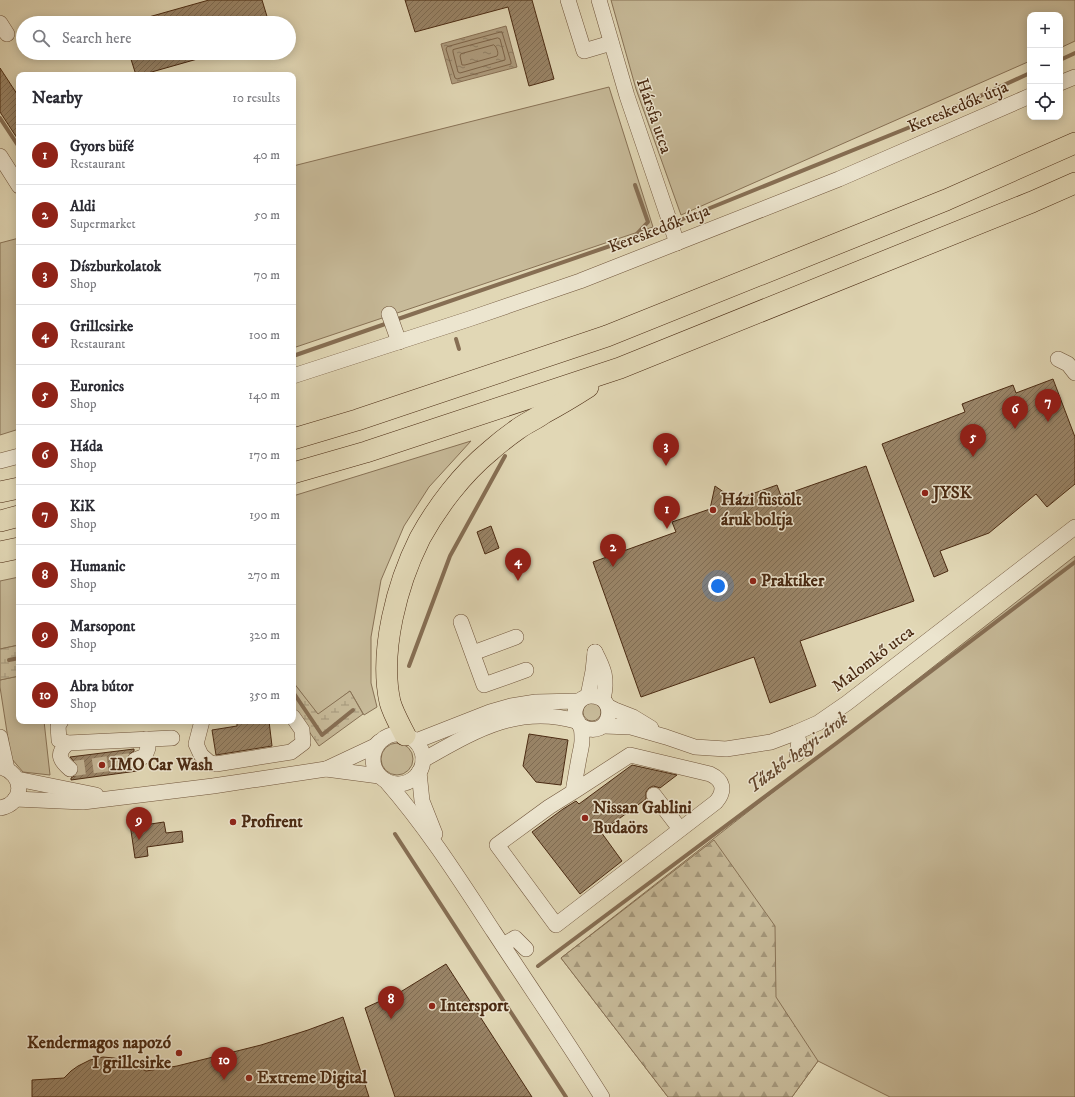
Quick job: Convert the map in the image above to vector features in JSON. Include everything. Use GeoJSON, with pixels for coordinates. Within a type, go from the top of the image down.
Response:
{"type":"FeatureCollection","features":[{"type":"Feature","properties":{"kind":"highway"},"geometry":{"type":"LineString","coordinates":[[296,438],[357,420],[607,336],[946,200],[1075,143]]}},
{"type":"Feature","properties":{"kind":"highway"},"geometry":{"type":"LineString","coordinates":[[296,472],[366,452],[620,368],[1075,183]]}},
{"type":"Feature","properties":{"kind":"highway"},"geometry":{"type":"LineString","coordinates":[[410,738],[390,703],[387,664],[388,641],[399,590],[423,533],[448,495],[488,452],[518,428],[620,368]]}},
{"type":"Feature","properties":{"kind":"highway"},"geometry":{"type":"LineString","coordinates":[[0,492],[16,489]]}},
{"type":"Feature","properties":{"kind":"highway"},"geometry":{"type":"LineString","coordinates":[[0,521],[16,517]]}},
{"type":"Feature","properties":{"kind":"highway"},"geometry":{"type":"LineString","coordinates":[[0,552],[16,549]]}},
{"type":"Feature","properties":{"kind":"street"},"geometry":{"type":"LineString","coordinates":[[568,0],[584,51],[611,43]]}},
{"type":"Feature","properties":{"kind":"street","name":"Hársfa utca"},"geometry":{"type":"LineString","coordinates":[[599,0],[627,96],[677,243]]}},
{"type":"Feature","properties":{"kind":"street"},"geometry":{"type":"LineString","coordinates":[[1063,83],[1075,77]]}},
{"type":"Feature","properties":{"kind":"street","name":"Kereskedők útja"},"geometry":{"type":"LineString","coordinates":[[296,375],[397,335],[470,319],[580,281],[839,179],[1027,97]]}},
{"type":"Feature","properties":{"kind":"street"},"geometry":{"type":"LineString","coordinates":[[0,156],[16,181]]}},
{"type":"Feature","properties":{"kind":"street"},"geometry":{"type":"LineString","coordinates":[[389,314],[397,335]]}},
{"type":"Feature","properties":{"kind":"street"},"geometry":{"type":"LineString","coordinates":[[1058,358],[1068,364],[1075,373]]}},
{"type":"Feature","properties":{"kind":"street"},"geometry":{"type":"LineString","coordinates":[[0,461],[16,457]]}},
{"type":"Feature","properties":{"kind":"street","name":"Malomkő utca"},"geometry":{"type":"LineString","coordinates":[[604,726],[631,727],[695,747],[726,748],[760,744],[771,742],[796,733],[818,723],[847,703],[1075,527]]}},
{"type":"Feature","properties":{"kind":"street"},"geometry":{"type":"LineString","coordinates":[[461,622],[484,684],[526,670]]}},
{"type":"Feature","properties":{"kind":"street"},"geometry":{"type":"LineString","coordinates":[[473,653],[516,637]]}},
{"type":"Feature","properties":{"kind":"street"},"geometry":{"type":"LineString","coordinates":[[326,769],[383,778],[395,784],[404,783],[412,779],[421,766],[480,729],[504,721],[532,716],[557,717],[582,729],[596,730],[604,726],[609,717],[606,703],[606,687],[603,668],[595,652],[593,671],[583,698],[574,710],[582,729],[573,792]]}},
{"type":"Feature","properties":{"kind":"street"},"geometry":{"type":"LineString","coordinates":[[410,738],[511,706],[596,696],[606,703]]}},
{"type":"Feature","properties":{"kind":"street","name":"Malomkő utca"},"geometry":{"type":"LineString","coordinates":[[606,703],[615,710],[633,717],[666,737]]}},
{"type":"Feature","properties":{"kind":"street"},"geometry":{"type":"LineString","coordinates":[[201,724],[196,744],[201,755],[210,763],[216,764],[291,752],[303,743],[302,730],[296,721]]}},
{"type":"Feature","properties":{"kind":"street"},"geometry":{"type":"LineString","coordinates":[[59,724],[59,740],[68,744],[172,738]]}},
{"type":"Feature","properties":{"kind":"street"},"geometry":{"type":"LineString","coordinates":[[796,733],[799,742],[797,754]]}},
{"type":"Feature","properties":{"kind":"street"},"geometry":{"type":"LineString","coordinates":[[15,799],[83,802],[213,786],[326,769],[375,746],[384,738],[398,734],[410,738],[421,750],[422,801],[441,852]]}},
{"type":"Feature","properties":{"kind":"street"},"geometry":{"type":"LineString","coordinates":[[0,737],[8,772],[19,788],[15,799],[7,806],[0,808]]}},
{"type":"Feature","properties":{"kind":"street"},"geometry":{"type":"LineString","coordinates":[[135,760],[145,756],[148,748],[146,739]]}},
{"type":"Feature","properties":{"kind":"street"},"geometry":{"type":"LineString","coordinates":[[379,742],[374,750],[373,759],[375,768],[408,806],[441,852],[559,1029],[602,1097]]}},
{"type":"Feature","properties":{"kind":"street"},"geometry":{"type":"LineString","coordinates":[[68,744],[62,749],[60,756],[62,763],[70,769]]}},
{"type":"Feature","properties":{"kind":"street"},"geometry":{"type":"LineString","coordinates":[[630,755],[710,774],[717,778],[722,787],[720,797],[716,802],[556,925],[497,845],[549,807],[573,792],[630,755]]}},
{"type":"Feature","properties":{"kind":"street"},"geometry":{"type":"LineString","coordinates":[[8,772],[114,798]]}},
{"type":"Feature","properties":{"kind":"street"},"geometry":{"type":"LineString","coordinates":[[654,795],[680,829]]}},
{"type":"Feature","properties":{"kind":"street"},"geometry":{"type":"LineString","coordinates":[[503,945],[515,938],[526,949]]}},
{"type":"Feature","properties":{"kind":"green space"},"geometry":{"type":"Polygon","coordinates":[[[611,0],[1075,0],[1075,41],[1063,47],[1063,12],[1027,12],[1027,62],[681,215],[636,89],[611,0]]]}},
{"type":"Feature","properties":{"kind":"green space"},"geometry":{"type":"Polygon","coordinates":[[[609,87],[653,227],[296,347],[296,165],[609,87]]]}},
{"type":"Feature","properties":{"kind":"green space"},"geometry":{"type":"Polygon","coordinates":[[[16,239],[16,430],[0,435],[0,243],[16,239]]]}},
{"type":"Feature","properties":{"kind":"green space"},"geometry":{"type":"Polygon","coordinates":[[[471,441],[429,487],[404,526],[381,580],[371,637],[371,683],[377,707],[364,715],[350,691],[318,715],[296,686],[296,495],[471,441]]]}},
{"type":"Feature","properties":{"kind":"green space"},"geometry":{"type":"Polygon","coordinates":[[[1075,556],[1075,1097],[890,1097],[818,1061],[792,1097],[668,1097],[561,958],[1075,556]]]}},
{"type":"Feature","properties":{"kind":"green space"},"geometry":{"type":"Polygon","coordinates":[[[16,578],[16,646],[0,649],[0,581],[16,578]]]}},
{"type":"Feature","properties":{"kind":"green space"},"geometry":{"type":"Polygon","coordinates":[[[16,646],[16,677],[0,680],[0,649],[16,646]]]}},
{"type":"Feature","properties":{"kind":"green space"},"geometry":{"type":"Polygon","coordinates":[[[16,677],[16,724],[44,724],[50,775],[23,772],[11,758],[0,680],[16,677]]]}},
{"type":"Feature","properties":{"kind":"green space"},"geometry":{"type":"Polygon","coordinates":[[[296,686],[318,714],[350,691],[363,714],[319,746],[296,712],[296,686]]]}},
{"type":"Feature","properties":{"kind":"green space"},"geometry":{"type":"Polygon","coordinates":[[[588,703],[596,703],[601,708],[599,719],[596,721],[588,721],[583,716],[583,708],[588,703]]]}},
{"type":"Feature","properties":{"kind":"green space"},"geometry":{"type":"Polygon","coordinates":[[[394,743],[400,743],[410,750],[413,759],[412,765],[406,772],[400,775],[394,775],[384,768],[381,762],[381,756],[388,746],[394,743]]]}},
{"type":"Feature","properties":{"kind":"green space"},"geometry":{"type":"Polygon","coordinates":[[[714,840],[775,926],[776,997],[818,1061],[792,1097],[668,1097],[561,958],[714,840]]]}},
{"type":"Feature","properties":{"kind":"water"},"geometry":{"type":"Polygon","coordinates":[[[506,26],[517,67],[452,84],[441,44],[506,26]]]}},
{"type":"Feature","properties":{"kind":"building"},"geometry":{"type":"Polygon","coordinates":[[[209,0],[262,0],[267,16],[152,16],[209,0]]]}},
{"type":"Feature","properties":{"kind":"building"},"geometry":{"type":"Polygon","coordinates":[[[405,0],[532,0],[554,79],[529,86],[508,7],[415,32],[405,0]]]}},
{"type":"Feature","properties":{"kind":"building"},"geometry":{"type":"Polygon","coordinates":[[[131,60],[194,60],[152,72],[135,72],[131,60]]]}},
{"type":"Feature","properties":{"kind":"building"},"geometry":{"type":"Polygon","coordinates":[[[0,68],[16,92],[16,136],[0,112],[0,68]]]}},
{"type":"Feature","properties":{"kind":"building"},"geometry":{"type":"Polygon","coordinates":[[[1053,379],[1075,437],[1075,484],[1047,507],[1036,494],[989,533],[940,551],[948,571],[934,577],[882,444],[965,412],[962,404],[975,399],[1013,385],[1016,393],[1053,379]]]}},
{"type":"Feature","properties":{"kind":"building","name":"Praktiker"},"geometry":{"type":"Polygon","coordinates":[[[866,466],[914,601],[800,641],[816,686],[770,703],[754,657],[641,697],[593,562],[676,532],[672,522],[710,509],[715,486],[735,500],[777,485],[781,496],[866,466]]]}},
{"type":"Feature","properties":{"kind":"building"},"geometry":{"type":"Polygon","coordinates":[[[491,526],[499,548],[485,554],[477,532],[491,526]]]}},
{"type":"Feature","properties":{"kind":"building"},"geometry":{"type":"Polygon","coordinates":[[[237,724],[269,724],[272,746],[216,755],[212,730],[237,726],[237,724]]]}},
{"type":"Feature","properties":{"kind":"building"},"geometry":{"type":"Polygon","coordinates":[[[529,734],[568,740],[561,785],[536,782],[523,766],[529,734]]]}},
{"type":"Feature","properties":{"kind":"building","name":"IMO Car Wash"},"geometry":{"type":"Polygon","coordinates":[[[134,749],[134,751],[126,758],[130,767],[136,769],[137,771],[71,780],[71,778],[76,775],[79,770],[78,766],[70,757],[134,749]]]}},
{"type":"Feature","properties":{"kind":"building","name":"Nissan Gablini Budaörs"},"geometry":{"type":"Polygon","coordinates":[[[632,765],[677,775],[660,788],[653,786],[649,788],[646,792],[646,799],[601,832],[622,861],[580,894],[532,832],[576,801],[579,804],[632,765]]]}},
{"type":"Feature","properties":{"kind":"building"},"geometry":{"type":"Polygon","coordinates":[[[144,822],[144,825],[164,822],[166,833],[182,831],[183,842],[147,847],[148,856],[135,858],[130,824],[144,822]]]}},
{"type":"Feature","properties":{"kind":"building"},"geometry":{"type":"Polygon","coordinates":[[[446,964],[532,1097],[395,1097],[365,1008],[402,991],[446,964]]]}},
{"type":"Feature","properties":{"kind":"building"},"geometry":{"type":"Polygon","coordinates":[[[343,1017],[369,1097],[32,1097],[32,1080],[64,1078],[78,1066],[90,1060],[103,1057],[114,1058],[126,1061],[146,1071],[177,1066],[261,1045],[343,1017]]]}},
{"type":"Feature","properties":{"kind":"waterway"},"geometry":{"type":"LineString","coordinates":[[1063,59],[1075,53]]}},
{"type":"Feature","properties":{"kind":"waterway"},"geometry":{"type":"LineString","coordinates":[[678,221],[930,119],[1027,74]]}},
{"type":"Feature","properties":{"kind":"waterway"},"geometry":{"type":"LineString","coordinates":[[0,118],[16,142]]}},
{"type":"Feature","properties":{"kind":"waterway"},"geometry":{"type":"LineString","coordinates":[[633,238],[648,222],[635,185]]}},
{"type":"Feature","properties":{"kind":"waterway"},"geometry":{"type":"LineString","coordinates":[[395,320],[642,235]]}},
{"type":"Feature","properties":{"kind":"waterway"},"geometry":{"type":"LineString","coordinates":[[296,355],[388,323]]}},
{"type":"Feature","properties":{"kind":"waterway"},"geometry":{"type":"LineString","coordinates":[[456,339],[459,349]]}},
{"type":"Feature","properties":{"kind":"waterway"},"geometry":{"type":"LineString","coordinates":[[409,666],[450,556],[505,456]]}},
{"type":"Feature","properties":{"kind":"waterway","name":"Tűzkő-hegyi-árok"},"geometry":{"type":"LineString","coordinates":[[538,966],[838,742],[1075,562]]}},
{"type":"Feature","properties":{"kind":"waterway"},"geometry":{"type":"LineString","coordinates":[[9,660],[16,659]]}},
{"type":"Feature","properties":{"kind":"waterway"},"geometry":{"type":"LineString","coordinates":[[296,696],[322,735],[353,710]]}},
{"type":"Feature","properties":{"kind":"waterway"},"geometry":{"type":"LineString","coordinates":[[395,834],[566,1097]]}},
{"type":"Feature","properties":{"kind":"tunnel"},"geometry":{"type":"LineString","coordinates":[[70,769],[135,760]]}},
{"type":"Feature","properties":{"kind":"place","name":"KiK"},"geometry":{"type":"Point","coordinates":[1048,422]}},
{"type":"Feature","properties":{"kind":"place","name":"Háda"},"geometry":{"type":"Point","coordinates":[1015,429]}},
{"type":"Feature","properties":{"kind":"place","name":"Euronics"},"geometry":{"type":"Point","coordinates":[973,457]}},
{"type":"Feature","properties":{"kind":"place","name":"Díszburkolatok"},"geometry":{"type":"Point","coordinates":[666,466]}},
{"type":"Feature","properties":{"kind":"place","name":"JYSK"},"geometry":{"type":"Point","coordinates":[925,493]}},
{"type":"Feature","properties":{"kind":"place","name":"Házi füstölt áruk boltja"},"geometry":{"type":"Point","coordinates":[713,510]}},
{"type":"Feature","properties":{"kind":"place","name":"Gyors büfé"},"geometry":{"type":"Point","coordinates":[667,529]}},
{"type":"Feature","properties":{"kind":"place","name":"Aldi"},"geometry":{"type":"Point","coordinates":[613,567]}},
{"type":"Feature","properties":{"kind":"place","name":"Grillcsirke"},"geometry":{"type":"Point","coordinates":[518,581]}},
{"type":"Feature","properties":{"kind":"place","name":"Praktiker"},"geometry":{"type":"Point","coordinates":[753,581]}},
{"type":"Feature","properties":{"kind":"place","name":"IMO Car Wash"},"geometry":{"type":"Point","coordinates":[102,765]}},
{"type":"Feature","properties":{"kind":"place","name":"Nissan Gablini Budaörs"},"geometry":{"type":"Point","coordinates":[585,818]}},
{"type":"Feature","properties":{"kind":"place","name":"Profirent"},"geometry":{"type":"Point","coordinates":[233,822]}},
{"type":"Feature","properties":{"kind":"place","name":"Marsopont"},"geometry":{"type":"Point","coordinates":[139,840]}},
{"type":"Feature","properties":{"kind":"place","name":"Intersport"},"geometry":{"type":"Point","coordinates":[432,1006]}},
{"type":"Feature","properties":{"kind":"place","name":"Humanic"},"geometry":{"type":"Point","coordinates":[391,1019]}},
{"type":"Feature","properties":{"kind":"place","name":"Kendermagos napozó I grillcsirke"},"geometry":{"type":"Point","coordinates":[179,1053]}},
{"type":"Feature","properties":{"kind":"place","name":"Extreme Digital"},"geometry":{"type":"Point","coordinates":[249,1078]}},
{"type":"Feature","properties":{"kind":"place","name":"Abra bútor"},"geometry":{"type":"Point","coordinates":[224,1080]}}]}
